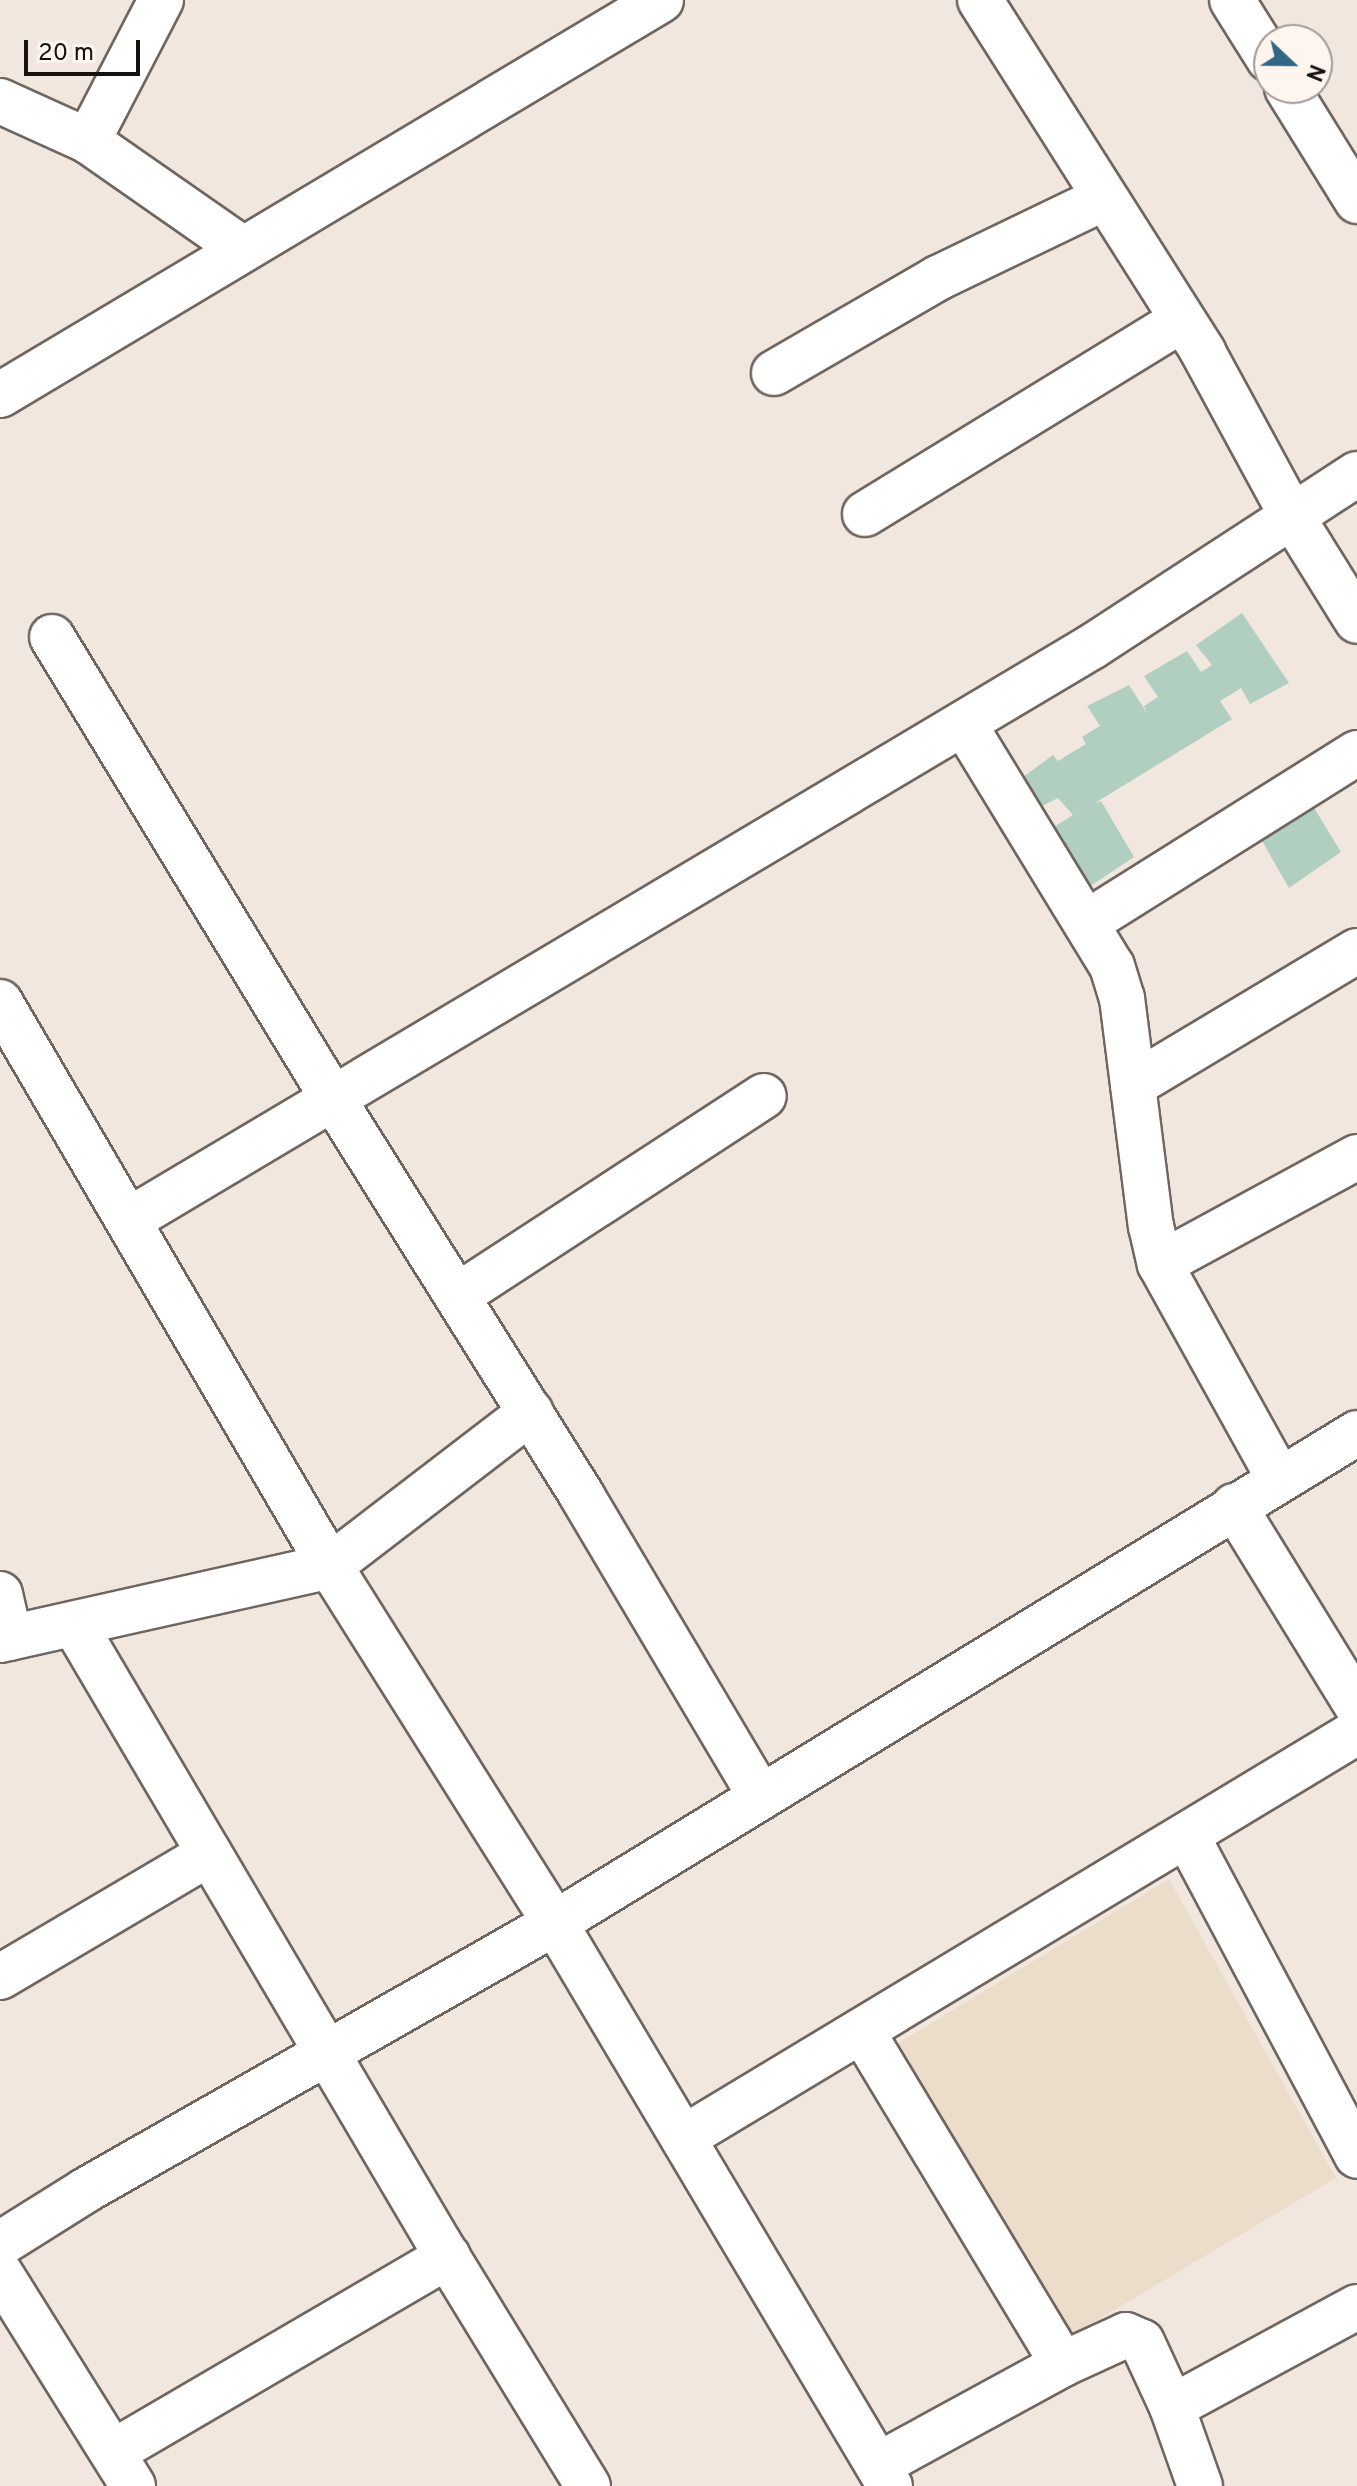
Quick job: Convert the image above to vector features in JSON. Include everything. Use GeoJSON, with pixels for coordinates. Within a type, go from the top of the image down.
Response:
{"type":"FeatureCollection","features":[{"type":"Feature","properties":{"kind":"street"},"geometry":{"type":"LineString","coordinates":[[88,141],[161,0]]}},
{"type":"Feature","properties":{"kind":"street"},"geometry":{"type":"LineString","coordinates":[[0,395],[661,0]]}},
{"type":"Feature","properties":{"kind":"street"},"geometry":{"type":"LineString","coordinates":[[980,0],[1182,320],[1293,518],[1357,621]]}},
{"type":"Feature","properties":{"kind":"street"},"geometry":{"type":"LineString","coordinates":[[1232,0],[1253,33]]}},
{"type":"Feature","properties":{"kind":"street"},"geometry":{"type":"LineString","coordinates":[[0,101],[88,141],[243,249]]}},
{"type":"Feature","properties":{"kind":"street"},"geometry":{"type":"LineString","coordinates":[[1297,104],[1357,201]]}},
{"type":"Feature","properties":{"kind":"street"},"geometry":{"type":"LineString","coordinates":[[774,373],[938,278],[1104,198]]}},
{"type":"Feature","properties":{"kind":"street"},"geometry":{"type":"LineString","coordinates":[[865,514],[1182,320]]}},
{"type":"Feature","properties":{"kind":"street"},"geometry":{"type":"LineString","coordinates":[[129,1220],[1093,646],[1357,474]]}},
{"type":"Feature","properties":{"kind":"street"},"geometry":{"type":"LineString","coordinates":[[52,637],[332,1097],[531,1412],[761,1797]]}},
{"type":"Feature","properties":{"kind":"street"},"geometry":{"type":"LineString","coordinates":[[964,724],[1112,966],[1122,998],[1151,1226],[1160,1264],[1279,1479]]}},
{"type":"Feature","properties":{"kind":"street"},"geometry":{"type":"LineString","coordinates":[[1086,923],[1357,753]]}},
{"type":"Feature","properties":{"kind":"street"},"geometry":{"type":"LineString","coordinates":[[1133,1085],[1357,951]]}},
{"type":"Feature","properties":{"kind":"street"},"geometry":{"type":"LineString","coordinates":[[0,1002],[330,1566],[555,1923],[884,2475],[1063,2364],[1116,2337],[1136,2337],[1142,2342],[1172,2407],[1200,2486]]}},
{"type":"Feature","properties":{"kind":"street"},"geometry":{"type":"LineString","coordinates":[[457,1296],[764,1096]]}},
{"type":"Feature","properties":{"kind":"street"},"geometry":{"type":"LineString","coordinates":[[1160,1264],[1357,1157]]}},
{"type":"Feature","properties":{"kind":"street"},"geometry":{"type":"LineString","coordinates":[[0,1594],[5,1639],[330,1566],[531,1412]]}},
{"type":"Feature","properties":{"kind":"street"},"geometry":{"type":"LineString","coordinates":[[0,2244],[86,2190],[555,1923],[1357,1433]]}},
{"type":"Feature","properties":{"kind":"street"},"geometry":{"type":"LineString","coordinates":[[1234,1506],[1357,1706]]}},
{"type":"Feature","properties":{"kind":"street"},"geometry":{"type":"LineString","coordinates":[[74,1624],[326,2053],[588,2486]]}},
{"type":"Feature","properties":{"kind":"street"},"geometry":{"type":"LineString","coordinates":[[683,2138],[1357,1732]]}},
{"type":"Feature","properties":{"kind":"street"},"geometry":{"type":"LineString","coordinates":[[1187,1836],[1357,2156]]}},
{"type":"Feature","properties":{"kind":"street"},"geometry":{"type":"LineString","coordinates":[[0,1977],[209,1854]]}},
{"type":"Feature","properties":{"kind":"street"},"geometry":{"type":"LineString","coordinates":[[862,2031],[1063,2364]]}},
{"type":"Feature","properties":{"kind":"street"},"geometry":{"type":"LineString","coordinates":[[0,2273],[123,2469],[448,2256]]}},
{"type":"Feature","properties":{"kind":"street"},"geometry":{"type":"LineString","coordinates":[[1172,2407],[1357,2307]]}},
{"type":"Feature","properties":{"kind":"shaded area"},"geometry":{"type":"Polygon","coordinates":[[[1169,1879],[1336,2178],[1057,2344],[885,2051],[1169,1879]]]}},
{"type":"Feature","properties":{"kind":"green space"},"geometry":{"type":"Polygon","coordinates":[[[1242,613],[1289,683],[1250,704],[1241,688],[1220,701],[1232,719],[1095,803],[1101,801],[1134,857],[1089,887],[1049,830],[1073,815],[1058,798],[1038,808],[1019,780],[1053,755],[1058,761],[1086,744],[1082,737],[1100,726],[1087,706],[1129,685],[1147,713],[1144,706],[1158,697],[1144,676],[1187,651],[1201,672],[1212,665],[1196,645],[1242,613]]]}},
{"type":"Feature","properties":{"kind":"green space"},"geometry":{"type":"Polygon","coordinates":[[[1313,806],[1341,852],[1289,888],[1254,827],[1313,806]]]}}]}
